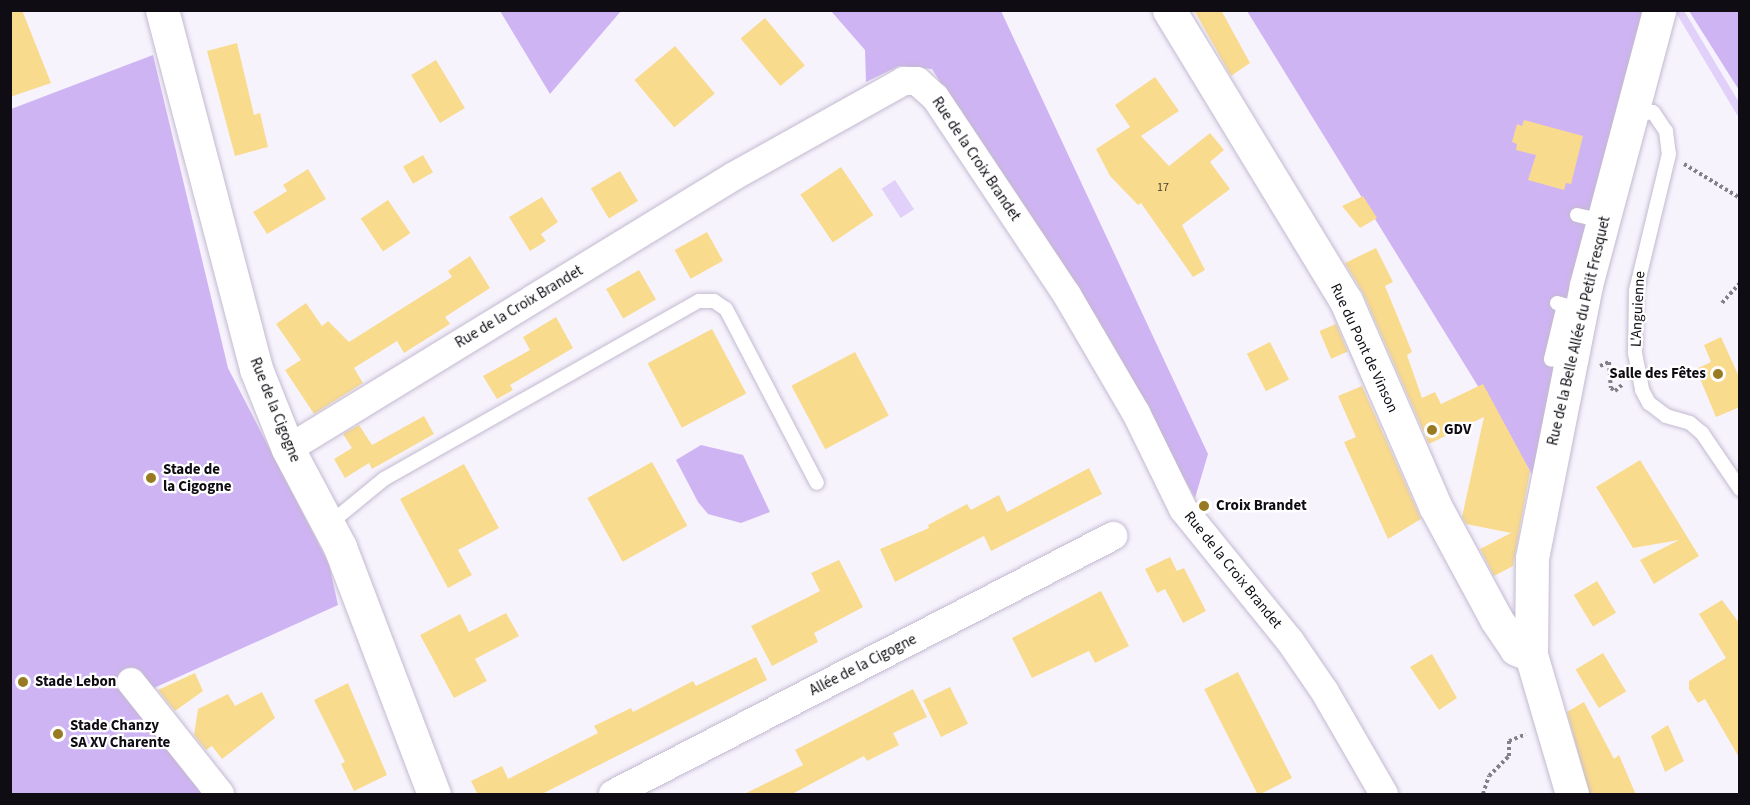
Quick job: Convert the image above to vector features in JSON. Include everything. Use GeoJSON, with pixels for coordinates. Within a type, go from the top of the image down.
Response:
{"type":"FeatureCollection","features":[{"type":"Feature","properties":{"kind":"street","name":"Rue de la Cigogne"},"geometry":{"type":"LineString","coordinates":[[162,10],[256,369],[288,449],[328,525],[362,600],[434,795]]}},
{"type":"Feature","properties":{"kind":"street","name":"Rue du Pont de Vinson"},"geometry":{"type":"LineString","coordinates":[[1169,10],[1346,301],[1435,506],[1496,619],[1516,649],[1531,655]]}},
{"type":"Feature","properties":{"kind":"street","name":"Rue de la Belle Allée du Petit Fresquet"},"geometry":{"type":"LineString","coordinates":[[1572,795],[1531,655],[1532,558],[1570,369],[1590,218],[1632,115],[1659,10]]}},
{"type":"Feature","properties":{"kind":"street","name":"Rue de la Croix Brandet"},"geometry":{"type":"LineString","coordinates":[[288,449],[734,176],[904,81],[916,81],[935,97],[1067,296],[1136,413],[1183,509],[1290,641],[1325,692],[1384,795]]}},
{"type":"Feature","properties":{"kind":"street","name":"Allée de la Cigogne"},"geometry":{"type":"LineString","coordinates":[[614,795],[1113,536]]}},
{"type":"Feature","properties":{"kind":"street"},"geometry":{"type":"LineString","coordinates":[[131,682],[220,795]]}},
{"type":"Feature","properties":{"kind":"lane","name":"L'Anguienne"},"geometry":{"type":"LineString","coordinates":[[1632,115],[1653,112],[1666,130],[1669,154],[1636,290],[1637,368],[1648,403],[1666,416],[1690,423],[1702,434],[1740,489]]}},
{"type":"Feature","properties":{"kind":"lane"},"geometry":{"type":"LineString","coordinates":[[328,525],[384,479],[699,301],[714,301],[726,309],[817,483]]}},
{"type":"Feature","properties":{"kind":"lane"},"geometry":{"type":"LineString","coordinates":[[1557,303],[1564,305],[1551,359],[1570,369]]}},
{"type":"Feature","properties":{"kind":"path"},"geometry":{"type":"LineString","coordinates":[[1669,154],[1740,198]]}},
{"type":"Feature","properties":{"kind":"path"},"geometry":{"type":"LineString","coordinates":[[1722,303],[1740,283]]}},
{"type":"Feature","properties":{"kind":"path"},"geometry":{"type":"LineString","coordinates":[[1570,369],[1594,373],[1602,363],[1609,362],[1609,385],[1615,391],[1637,368]]}},
{"type":"Feature","properties":{"kind":"path"},"geometry":{"type":"LineString","coordinates":[[1483,795],[1489,776],[1509,756],[1509,741],[1526,733],[1530,743]]}},
{"type":"Feature","properties":{"kind":"shaded area"},"geometry":{"type":"Polygon","coordinates":[[[500,11],[621,11],[550,94],[500,11]]]}},
{"type":"Feature","properties":{"kind":"shaded area"},"geometry":{"type":"Polygon","coordinates":[[[831,11],[1001,11],[1208,454],[1195,498],[1123,370],[932,69],[899,66],[866,82],[865,50],[831,11]]]}},
{"type":"Feature","properties":{"kind":"shaded area"},"geometry":{"type":"Polygon","coordinates":[[[1247,11],[1650,11],[1532,474],[1247,11]]]}},
{"type":"Feature","properties":{"kind":"shaded area"},"geometry":{"type":"Polygon","coordinates":[[[1689,11],[1739,11],[1739,90],[1689,11]]]}},
{"type":"Feature","properties":{"kind":"shaded area"},"geometry":{"type":"Polygon","coordinates":[[[153,55],[228,368],[329,564],[338,605],[134,697],[211,794],[11,794],[11,109],[153,55]]]}},
{"type":"Feature","properties":{"kind":"shaded area"},"geometry":{"type":"Polygon","coordinates":[[[895,180],[914,209],[901,218],[882,189],[895,180]]]}},
{"type":"Feature","properties":{"kind":"shaded area"},"geometry":{"type":"Polygon","coordinates":[[[701,445],[743,455],[770,512],[741,523],[708,514],[698,502],[676,460],[701,445]]]}},
{"type":"Feature","properties":{"kind":"building"},"geometry":{"type":"Polygon","coordinates":[[[10,10],[22,10],[51,83],[10,97],[10,10]]]}},
{"type":"Feature","properties":{"kind":"building"},"geometry":{"type":"Polygon","coordinates":[[[1194,10],[1221,10],[1250,63],[1231,76],[1194,10]]]}},
{"type":"Feature","properties":{"kind":"building"},"geometry":{"type":"Polygon","coordinates":[[[765,18],[805,65],[780,86],[740,39],[765,18]]]}},
{"type":"Feature","properties":{"kind":"building"},"geometry":{"type":"Polygon","coordinates":[[[237,43],[254,115],[260,113],[268,147],[235,156],[207,51],[237,43]]]}},
{"type":"Feature","properties":{"kind":"building"},"geometry":{"type":"Polygon","coordinates":[[[675,46],[715,93],[674,128],[634,80],[675,46]]]}},
{"type":"Feature","properties":{"kind":"building"},"geometry":{"type":"Polygon","coordinates":[[[436,60],[465,108],[440,123],[411,75],[436,60]]]}},
{"type":"Feature","properties":{"kind":"building"},"geometry":{"type":"Polygon","coordinates":[[[1155,77],[1179,111],[1141,136],[1169,166],[1210,133],[1224,150],[1210,162],[1230,189],[1182,225],[1205,270],[1193,277],[1141,203],[1138,205],[1110,176],[1096,149],[1130,127],[1115,105],[1155,77]]]}},
{"type":"Feature","properties":{"kind":"building"},"geometry":{"type":"Polygon","coordinates":[[[1524,120],[1583,136],[1571,184],[1566,183],[1564,190],[1528,180],[1536,155],[1516,150],[1517,144],[1512,142],[1517,124],[1522,126],[1524,120]]]}},
{"type":"Feature","properties":{"kind":"building"},"geometry":{"type":"Polygon","coordinates":[[[423,155],[433,172],[413,184],[403,166],[423,155]]]}},
{"type":"Feature","properties":{"kind":"building"},"geometry":{"type":"Polygon","coordinates":[[[841,167],[873,215],[833,242],[800,194],[841,167]]]}},
{"type":"Feature","properties":{"kind":"building"},"geometry":{"type":"Polygon","coordinates":[[[308,169],[326,199],[267,234],[253,212],[287,191],[283,185],[308,169]]]}},
{"type":"Feature","properties":{"kind":"building"},"geometry":{"type":"Polygon","coordinates":[[[620,171],[638,201],[609,219],[591,189],[620,171]]]}},
{"type":"Feature","properties":{"kind":"building"},"geometry":{"type":"Polygon","coordinates":[[[1363,196],[1377,218],[1360,228],[1342,206],[1363,196]]]}},
{"type":"Feature","properties":{"kind":"building"},"geometry":{"type":"Polygon","coordinates":[[[542,197],[558,222],[541,234],[546,241],[530,251],[509,217],[542,197]]]}},
{"type":"Feature","properties":{"kind":"building"},"geometry":{"type":"Polygon","coordinates":[[[388,200],[410,233],[383,252],[361,218],[388,200]]]}},
{"type":"Feature","properties":{"kind":"building"},"geometry":{"type":"Polygon","coordinates":[[[707,232],[723,261],[691,279],[675,250],[707,232]]]}},
{"type":"Feature","properties":{"kind":"building"},"geometry":{"type":"Polygon","coordinates":[[[1376,248],[1393,282],[1385,286],[1412,352],[1407,355],[1422,398],[1435,392],[1441,404],[1483,384],[1530,471],[1513,566],[1494,576],[1480,549],[1511,533],[1466,524],[1462,517],[1484,417],[1429,444],[1363,293],[1345,263],[1376,248]]]}},
{"type":"Feature","properties":{"kind":"building"},"geometry":{"type":"Polygon","coordinates":[[[470,256],[490,288],[445,317],[450,324],[404,353],[397,341],[354,368],[363,383],[314,414],[285,370],[301,360],[276,324],[306,303],[322,326],[328,321],[349,342],[452,277],[448,271],[470,256]]]}},
{"type":"Feature","properties":{"kind":"building"},"geometry":{"type":"Polygon","coordinates":[[[639,270],[656,299],[623,318],[606,289],[639,270]]]}},
{"type":"Feature","properties":{"kind":"building"},"geometry":{"type":"Polygon","coordinates":[[[556,317],[573,348],[510,385],[513,390],[497,399],[483,376],[530,350],[523,337],[556,317]]]}},
{"type":"Feature","properties":{"kind":"building"},"geometry":{"type":"Polygon","coordinates":[[[1336,324],[1348,352],[1331,359],[1319,331],[1336,324]]]}},
{"type":"Feature","properties":{"kind":"building"},"geometry":{"type":"Polygon","coordinates":[[[712,329],[746,393],[682,428],[648,363],[712,329]]]}},
{"type":"Feature","properties":{"kind":"building","name":"Salle des Fêtes"},"geometry":{"type":"Polygon","coordinates":[[[1721,337],[1740,379],[1740,407],[1716,417],[1696,369],[1711,362],[1704,345],[1721,337]]]}},
{"type":"Feature","properties":{"kind":"building"},"geometry":{"type":"Polygon","coordinates":[[[1270,342],[1289,379],[1266,391],[1247,354],[1270,342]]]}},
{"type":"Feature","properties":{"kind":"building"},"geometry":{"type":"Polygon","coordinates":[[[855,352],[889,416],[825,449],[791,386],[855,352]]]}},
{"type":"Feature","properties":{"kind":"building"},"geometry":{"type":"Polygon","coordinates":[[[1362,386],[1421,519],[1388,539],[1344,442],[1356,437],[1338,396],[1362,386]]]}},
{"type":"Feature","properties":{"kind":"building"},"geometry":{"type":"Polygon","coordinates":[[[424,416],[434,434],[372,469],[369,463],[345,478],[334,459],[352,448],[343,434],[359,425],[372,445],[424,416]]]}},
{"type":"Feature","properties":{"kind":"building"},"geometry":{"type":"Polygon","coordinates":[[[1640,460],[1699,556],[1654,584],[1640,560],[1679,540],[1633,548],[1596,487],[1640,460]]]}},
{"type":"Feature","properties":{"kind":"building"},"geometry":{"type":"Polygon","coordinates":[[[652,462],[687,526],[623,562],[587,498],[652,462]]]}},
{"type":"Feature","properties":{"kind":"building"},"geometry":{"type":"Polygon","coordinates":[[[464,464],[499,528],[458,550],[472,575],[448,588],[400,499],[464,464]]]}},
{"type":"Feature","properties":{"kind":"building"},"geometry":{"type":"Polygon","coordinates":[[[1089,468],[1102,494],[991,551],[984,536],[895,582],[880,549],[929,528],[928,525],[967,504],[971,510],[999,495],[1007,512],[1089,468]]]}},
{"type":"Feature","properties":{"kind":"building"},"geometry":{"type":"Polygon","coordinates":[[[1170,557],[1177,571],[1184,568],[1206,611],[1183,623],[1165,589],[1157,593],[1145,569],[1170,557]]]}},
{"type":"Feature","properties":{"kind":"building"},"geometry":{"type":"Polygon","coordinates":[[[839,560],[863,607],[814,633],[818,642],[772,666],[751,626],[820,591],[811,573],[839,560]]]}},
{"type":"Feature","properties":{"kind":"building"},"geometry":{"type":"Polygon","coordinates":[[[1597,581],[1616,613],[1593,627],[1574,595],[1597,581]]]}},
{"type":"Feature","properties":{"kind":"building"},"geometry":{"type":"Polygon","coordinates":[[[1101,591],[1129,646],[1095,663],[1089,651],[1032,678],[1012,638],[1101,591]]]}},
{"type":"Feature","properties":{"kind":"building"},"geometry":{"type":"Polygon","coordinates":[[[1722,600],[1740,624],[1740,759],[1705,699],[1698,703],[1689,689],[1689,681],[1726,658],[1699,614],[1722,600]]]}},
{"type":"Feature","properties":{"kind":"building"},"geometry":{"type":"Polygon","coordinates":[[[506,613],[519,636],[475,659],[487,681],[454,698],[420,635],[460,614],[469,632],[506,613]]]}},
{"type":"Feature","properties":{"kind":"building"},"geometry":{"type":"Polygon","coordinates":[[[1603,653],[1626,692],[1599,708],[1576,669],[1603,653]]]}},
{"type":"Feature","properties":{"kind":"building"},"geometry":{"type":"Polygon","coordinates":[[[1432,654],[1457,698],[1439,710],[1410,667],[1432,654]]]}},
{"type":"Feature","properties":{"kind":"building"},"geometry":{"type":"Polygon","coordinates":[[[756,657],[767,680],[540,795],[478,795],[471,781],[502,766],[508,779],[598,733],[594,726],[631,708],[633,712],[693,681],[696,686],[756,657]]]}},
{"type":"Feature","properties":{"kind":"building"},"geometry":{"type":"Polygon","coordinates":[[[1238,672],[1292,778],[1258,794],[1204,689],[1238,672]]]}},
{"type":"Feature","properties":{"kind":"building"},"geometry":{"type":"Polygon","coordinates":[[[195,673],[203,691],[175,711],[158,690],[195,673]]]}},
{"type":"Feature","properties":{"kind":"building"},"geometry":{"type":"Polygon","coordinates":[[[348,683],[387,775],[354,791],[341,764],[345,762],[314,700],[348,683]]]}},
{"type":"Feature","properties":{"kind":"building"},"geometry":{"type":"Polygon","coordinates":[[[950,687],[968,724],[941,737],[923,700],[950,687]]]}},
{"type":"Feature","properties":{"kind":"building"},"geometry":{"type":"Polygon","coordinates":[[[913,689],[927,717],[893,733],[899,745],[867,761],[864,756],[790,795],[742,795],[803,765],[795,750],[913,689]]]}},
{"type":"Feature","properties":{"kind":"building"},"geometry":{"type":"Polygon","coordinates":[[[262,692],[275,718],[222,759],[212,746],[206,750],[194,735],[198,709],[228,694],[235,706],[262,692]]]}},
{"type":"Feature","properties":{"kind":"building"},"geometry":{"type":"Polygon","coordinates":[[[1584,702],[1614,759],[1619,755],[1636,795],[1590,795],[1567,712],[1584,702]]]}},
{"type":"Feature","properties":{"kind":"building"},"geometry":{"type":"Polygon","coordinates":[[[1668,725],[1684,761],[1665,772],[1651,736],[1668,725]]]}},
{"type":"Feature","properties":{"kind":"waterway","name":"L'Anguienne"},"geometry":{"type":"LineString","coordinates":[[1679,10],[1740,112]]}},
{"type":"Feature","properties":{"kind":"place","name":"Salle des Fêtes"},"geometry":{"type":"Point","coordinates":[1718,374]}},
{"type":"Feature","properties":{"kind":"place","name":"GDV"},"geometry":{"type":"Point","coordinates":[1432,430]}},
{"type":"Feature","properties":{"kind":"place","name":"Stade de la Cigogne"},"geometry":{"type":"Point","coordinates":[151,478]}},
{"type":"Feature","properties":{"kind":"place","name":"Croix Brandet"},"geometry":{"type":"Point","coordinates":[1204,506]}},
{"type":"Feature","properties":{"kind":"place","name":"Stade Lebon"},"geometry":{"type":"Point","coordinates":[23,682]}},
{"type":"Feature","properties":{"kind":"place","name":"Stade Chanzy SA XV Charente"},"geometry":{"type":"Point","coordinates":[58,734]}}]}
